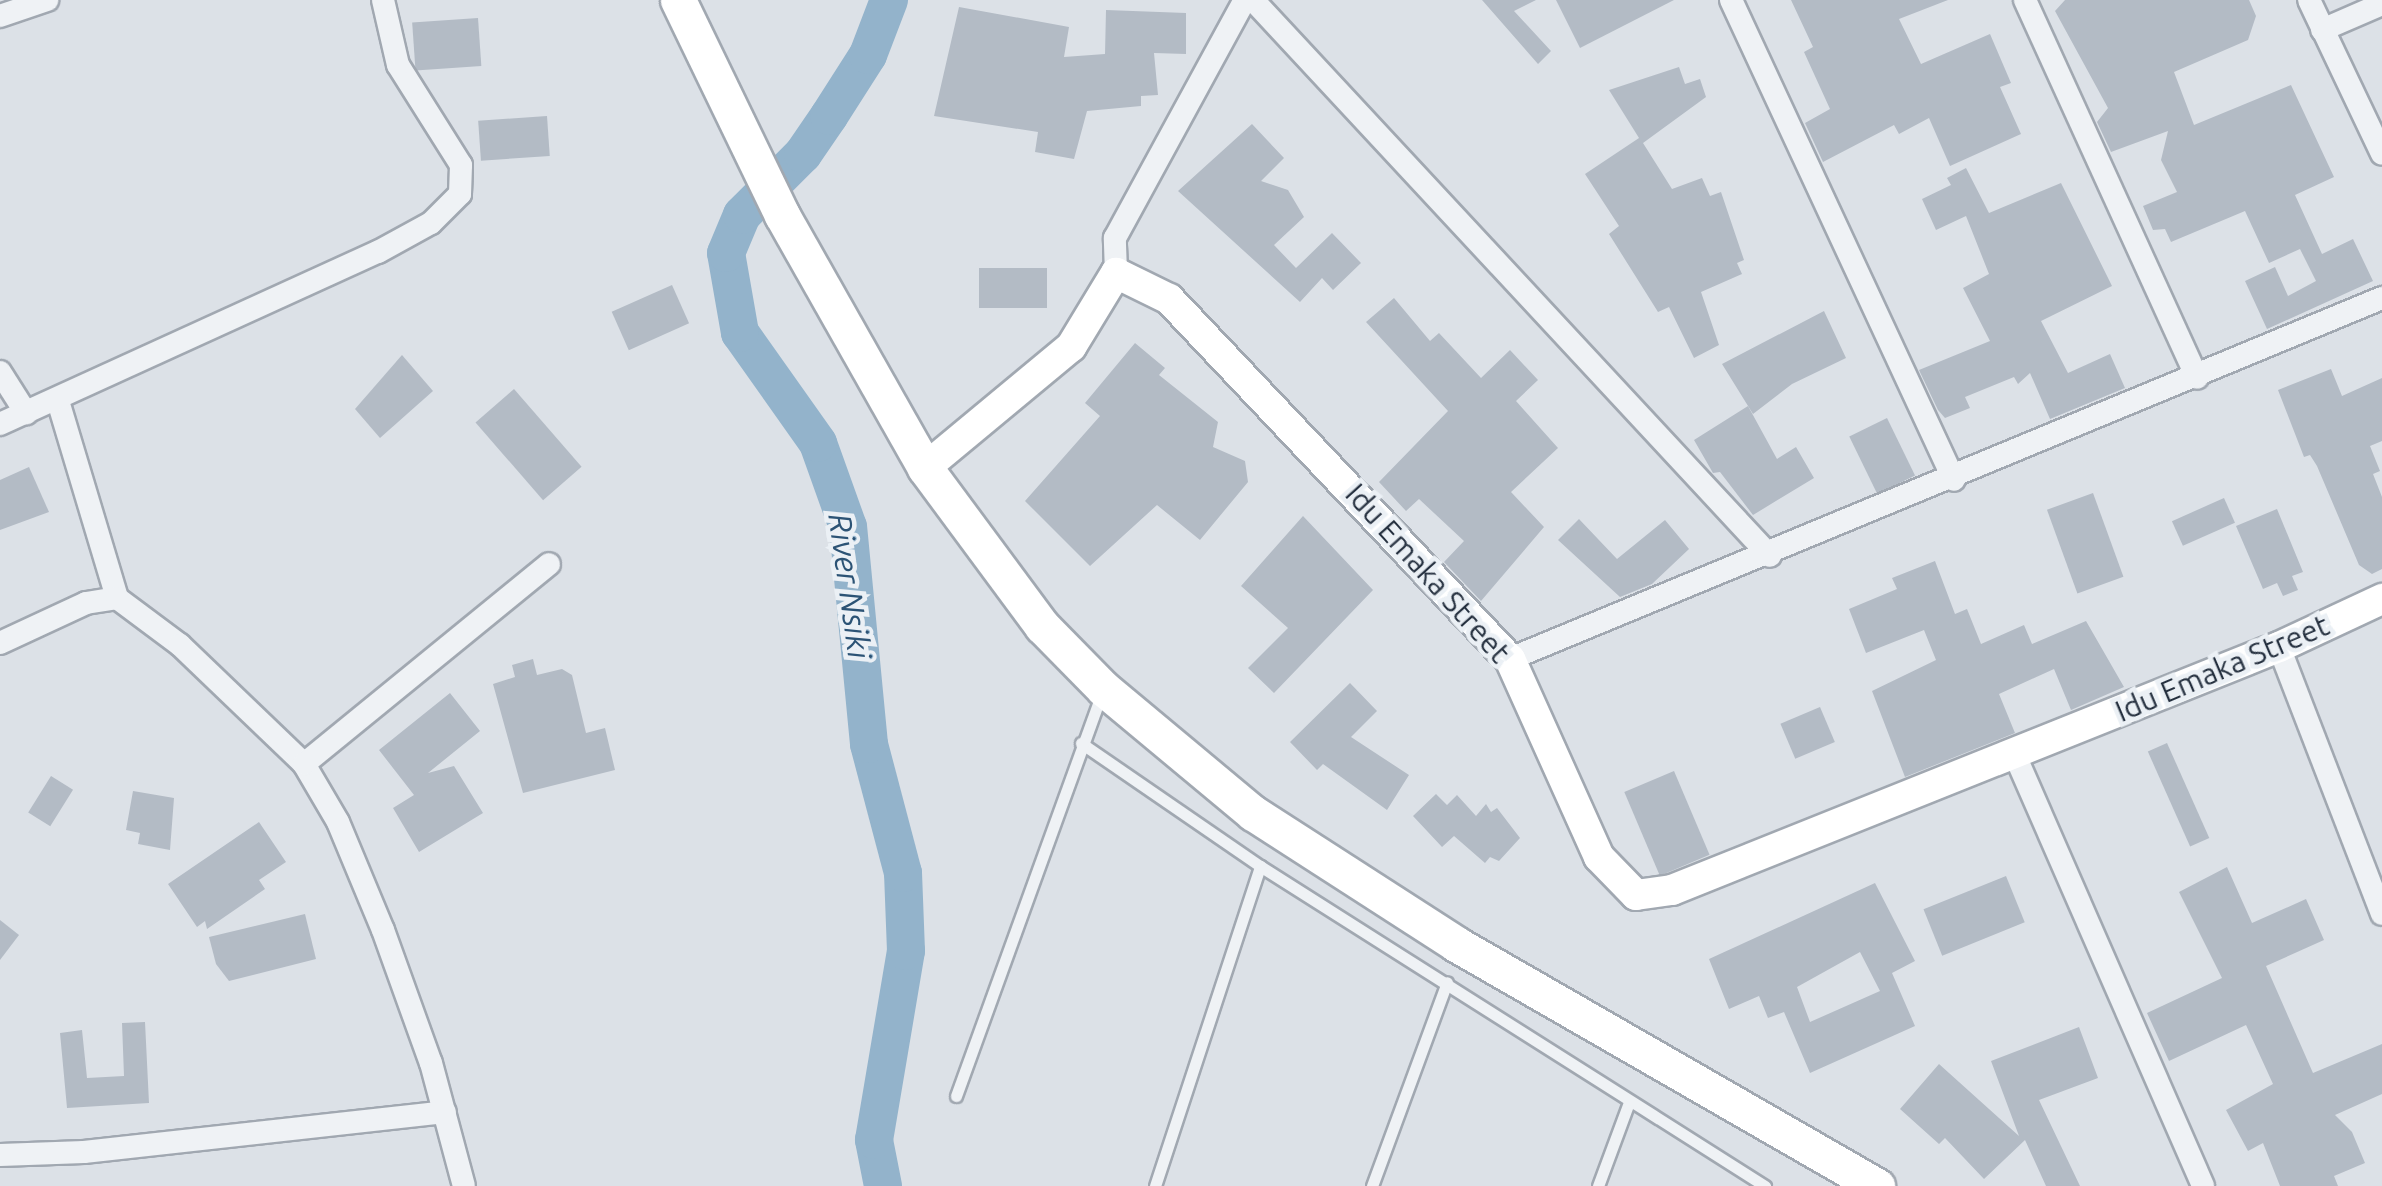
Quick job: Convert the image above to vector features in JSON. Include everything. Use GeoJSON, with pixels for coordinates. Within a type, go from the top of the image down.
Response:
{"type":"FeatureCollection","features":[{"type":"Feature","properties":{"kind":"main road"},"geometry":{"type":"LineString","coordinates":[[678,0],[782,215],[924,468],[1042,626],[1104,689],[1253,814],[1456,944],[1877,1186]]}},
{"type":"Feature","properties":{"kind":"street"},"geometry":{"type":"LineString","coordinates":[[0,16],[47,0]]}},
{"type":"Feature","properties":{"kind":"street"},"geometry":{"type":"LineString","coordinates":[[0,424],[58,401],[378,252],[431,223],[460,194],[461,165],[398,65],[383,0]]}},
{"type":"Feature","properties":{"kind":"street"},"geometry":{"type":"LineString","coordinates":[[924,468],[1072,347],[1116,273],[1116,238],[1245,0]]}},
{"type":"Feature","properties":{"kind":"street"},"geometry":{"type":"LineString","coordinates":[[1254,0],[1770,556]]}},
{"type":"Feature","properties":{"kind":"street"},"geometry":{"type":"LineString","coordinates":[[1731,0],[1954,480]]}},
{"type":"Feature","properties":{"kind":"street"},"geometry":{"type":"LineString","coordinates":[[2026,0],[2197,378]]}},
{"type":"Feature","properties":{"kind":"street"},"geometry":{"type":"LineString","coordinates":[[2309,0],[2382,154]]}},
{"type":"Feature","properties":{"kind":"street"},"geometry":{"type":"LineString","coordinates":[[2322,30],[2382,4]]}},
{"type":"Feature","properties":{"kind":"street","name":"Idu Emaka Street"},"geometry":{"type":"LineString","coordinates":[[1116,273],[1169,299],[1510,659],[1598,857],[1636,895],[1672,890],[2280,647],[2382,599]]}},
{"type":"Feature","properties":{"kind":"street"},"geometry":{"type":"LineString","coordinates":[[1510,659],[1954,480],[2382,298]]}},
{"type":"Feature","properties":{"kind":"street"},"geometry":{"type":"LineString","coordinates":[[0,372],[26,413]]}},
{"type":"Feature","properties":{"kind":"street"},"geometry":{"type":"LineString","coordinates":[[58,401],[117,598],[180,644],[304,764],[338,822],[384,930],[445,1112],[464,1186]]}},
{"type":"Feature","properties":{"kind":"street"},"geometry":{"type":"LineString","coordinates":[[304,764],[549,564]]}},
{"type":"Feature","properties":{"kind":"street"},"geometry":{"type":"LineString","coordinates":[[0,643],[86,604],[117,598]]}},
{"type":"Feature","properties":{"kind":"street"},"geometry":{"type":"LineString","coordinates":[[2280,647],[2382,914]]}},
{"type":"Feature","properties":{"kind":"street"},"geometry":{"type":"LineString","coordinates":[[2014,753],[2202,1186]]}},
{"type":"Feature","properties":{"kind":"street"},"geometry":{"type":"LineString","coordinates":[[0,1155],[84,1152],[445,1112]]}},
{"type":"Feature","properties":{"kind":"lane"},"geometry":{"type":"LineString","coordinates":[[956,1096],[1104,689]]}},
{"type":"Feature","properties":{"kind":"lane"},"geometry":{"type":"LineString","coordinates":[[1082,743],[1260,866],[1764,1186]]}},
{"type":"Feature","properties":{"kind":"lane"},"geometry":{"type":"LineString","coordinates":[[1155,1186],[1260,866]]}},
{"type":"Feature","properties":{"kind":"lane"},"geometry":{"type":"LineString","coordinates":[[1372,1186],[1447,982]]}},
{"type":"Feature","properties":{"kind":"lane"},"geometry":{"type":"LineString","coordinates":[[1598,1186],[1629,1102]]}},
{"type":"Feature","properties":{"kind":"building"},"geometry":{"type":"Polygon","coordinates":[[[1482,0],[1536,0],[1514,11],[1551,51],[1538,64],[1482,0]]]}},
{"type":"Feature","properties":{"kind":"building"},"geometry":{"type":"Polygon","coordinates":[[[1556,0],[1674,0],[1580,48],[1556,0]]]}},
{"type":"Feature","properties":{"kind":"building"},"geometry":{"type":"Polygon","coordinates":[[[1791,0],[1948,0],[1899,19],[1921,64],[1990,34],[2011,83],[2000,87],[2021,134],[1950,166],[1929,118],[1899,134],[1894,125],[1823,162],[1805,123],[1830,109],[1804,52],[1813,47],[1791,0]]]}},
{"type":"Feature","properties":{"kind":"building"},"geometry":{"type":"Polygon","coordinates":[[[2065,0],[2249,0],[2256,16],[2248,40],[2174,72],[2194,125],[2291,85],[2334,177],[2295,195],[2322,254],[2353,239],[2373,281],[2267,329],[2245,281],[2275,267],[2288,296],[2316,281],[2300,249],[2269,263],[2245,211],[2171,242],[2165,229],[2153,230],[2143,206],[2177,192],[2161,160],[2168,131],[2111,152],[2097,122],[2108,108],[2055,11],[2065,0]]]}},
{"type":"Feature","properties":{"kind":"building"},"geometry":{"type":"Polygon","coordinates":[[[959,7],[1069,27],[1064,57],[1105,54],[1106,10],[1186,13],[1186,54],[1154,53],[1158,95],[1141,96],[1141,106],[1087,111],[1074,159],[1035,152],[1038,132],[934,116],[959,7]]]}},
{"type":"Feature","properties":{"kind":"building"},"geometry":{"type":"Polygon","coordinates":[[[478,18],[481,66],[416,70],[412,23],[478,18]]]}},
{"type":"Feature","properties":{"kind":"building"},"geometry":{"type":"Polygon","coordinates":[[[1679,67],[1685,84],[1700,79],[1706,97],[1643,143],[1672,189],[1702,178],[1710,196],[1721,192],[1744,260],[1737,263],[1742,274],[1701,292],[1719,345],[1694,358],[1669,307],[1658,312],[1609,234],[1619,226],[1585,174],[1639,138],[1609,90],[1679,67]]]}},
{"type":"Feature","properties":{"kind":"building"},"geometry":{"type":"Polygon","coordinates":[[[547,116],[550,156],[481,161],[478,121],[547,116]]]}},
{"type":"Feature","properties":{"kind":"building"},"geometry":{"type":"Polygon","coordinates":[[[1252,124],[1284,158],[1261,181],[1288,190],[1304,217],[1274,245],[1296,268],[1332,233],[1361,263],[1333,290],[1322,278],[1300,302],[1178,191],[1252,124]]]}},
{"type":"Feature","properties":{"kind":"building"},"geometry":{"type":"Polygon","coordinates":[[[1966,168],[1989,213],[2061,183],[2112,286],[2041,321],[2068,373],[2110,354],[2125,388],[2050,419],[2030,373],[2018,384],[2014,377],[1965,397],[1970,408],[1945,418],[1938,410],[1919,370],[1990,341],[1963,288],[1989,274],[1966,216],[1936,230],[1922,199],[1951,185],[1947,178],[1966,168]]]}},
{"type":"Feature","properties":{"kind":"building"},"geometry":{"type":"Polygon","coordinates":[[[979,268],[1047,268],[1047,308],[979,308],[979,268]]]}},
{"type":"Feature","properties":{"kind":"building"},"geometry":{"type":"Polygon","coordinates":[[[672,285],[689,323],[629,350],[612,312],[672,285]]]}},
{"type":"Feature","properties":{"kind":"building"},"geometry":{"type":"Polygon","coordinates":[[[1394,298],[1430,341],[1439,333],[1481,378],[1510,350],[1538,380],[1516,401],[1558,448],[1511,492],[1544,527],[1481,601],[1444,562],[1464,541],[1419,499],[1406,511],[1379,482],[1448,411],[1366,322],[1394,298]]]}},
{"type":"Feature","properties":{"kind":"building"},"geometry":{"type":"Polygon","coordinates":[[[1824,311],[1846,358],[1792,384],[1753,414],[1722,364],[1824,311]]]}},
{"type":"Feature","properties":{"kind":"building"},"geometry":{"type":"Polygon","coordinates":[[[1135,343],[1165,368],[1159,375],[1218,422],[1213,447],[1245,461],[1248,482],[1200,540],[1157,505],[1090,566],[1025,501],[1100,416],[1085,403],[1135,343]]]}},
{"type":"Feature","properties":{"kind":"building"},"geometry":{"type":"Polygon","coordinates":[[[402,355],[433,391],[380,438],[355,409],[402,355]]]}},
{"type":"Feature","properties":{"kind":"building"},"geometry":{"type":"Polygon","coordinates":[[[2331,369],[2342,396],[2382,378],[2382,441],[2370,446],[2380,471],[2373,474],[2382,497],[2382,569],[2372,574],[2359,565],[2317,466],[2310,455],[2304,457],[2278,390],[2331,369]]]}},
{"type":"Feature","properties":{"kind":"building"},"geometry":{"type":"Polygon","coordinates":[[[514,389],[582,467],[543,500],[476,422],[514,389]]]}},
{"type":"Feature","properties":{"kind":"building"},"geometry":{"type":"Polygon","coordinates":[[[1748,406],[1777,459],[1796,447],[1814,478],[1753,515],[1720,472],[1713,473],[1694,440],[1748,406]]]}},
{"type":"Feature","properties":{"kind":"building"},"geometry":{"type":"Polygon","coordinates":[[[1887,418],[1915,476],[1877,494],[1849,436],[1887,418]]]}},
{"type":"Feature","properties":{"kind":"building"},"geometry":{"type":"Polygon","coordinates":[[[29,467],[49,512],[0,530],[0,480],[29,467]]]}},
{"type":"Feature","properties":{"kind":"building"},"geometry":{"type":"Polygon","coordinates":[[[2093,493],[2123,577],[2077,593],[2047,510],[2093,493]]]}},
{"type":"Feature","properties":{"kind":"building"},"geometry":{"type":"Polygon","coordinates":[[[2224,498],[2235,523],[2183,546],[2172,521],[2224,498]]]}},
{"type":"Feature","properties":{"kind":"building"},"geometry":{"type":"Polygon","coordinates":[[[2277,509],[2303,572],[2292,576],[2298,590],[2283,596],[2277,583],[2263,589],[2236,526],[2277,509]]]}},
{"type":"Feature","properties":{"kind":"building"},"geometry":{"type":"Polygon","coordinates":[[[1303,516],[1373,590],[1274,693],[1248,668],[1288,628],[1241,586],[1303,516]]]}},
{"type":"Feature","properties":{"kind":"building"},"geometry":{"type":"Polygon","coordinates":[[[1579,519],[1617,559],[1665,520],[1689,549],[1652,584],[1620,597],[1558,540],[1579,519]]]}},
{"type":"Feature","properties":{"kind":"building"},"geometry":{"type":"Polygon","coordinates":[[[1935,561],[1955,614],[1967,609],[1981,644],[2024,625],[2032,644],[2086,621],[2124,687],[2071,710],[2054,669],[1999,694],[2015,733],[1905,777],[1872,691],[1936,660],[1924,630],[1866,653],[1849,609],[1897,589],[1892,578],[1935,561]]]}},
{"type":"Feature","properties":{"kind":"building"},"geometry":{"type":"Polygon","coordinates":[[[533,659],[537,675],[562,669],[572,675],[586,733],[605,728],[615,770],[523,793],[493,684],[515,677],[512,665],[533,659]]]}},
{"type":"Feature","properties":{"kind":"building"},"geometry":{"type":"Polygon","coordinates":[[[1350,683],[1377,711],[1351,737],[1409,775],[1387,810],[1323,764],[1317,770],[1290,742],[1350,683]]]}},
{"type":"Feature","properties":{"kind":"building"},"geometry":{"type":"Polygon","coordinates":[[[450,693],[480,731],[428,773],[454,766],[483,813],[419,852],[393,808],[414,795],[379,750],[450,693]]]}},
{"type":"Feature","properties":{"kind":"building"},"geometry":{"type":"Polygon","coordinates":[[[1820,707],[1835,742],[1795,759],[1780,724],[1820,707]]]}},
{"type":"Feature","properties":{"kind":"building"},"geometry":{"type":"Polygon","coordinates":[[[2167,743],[2209,838],[2190,847],[2148,752],[2167,743]]]}},
{"type":"Feature","properties":{"kind":"building"},"geometry":{"type":"Polygon","coordinates":[[[1674,771],[1710,855],[1660,876],[1624,792],[1674,771]]]}},
{"type":"Feature","properties":{"kind":"building"},"geometry":{"type":"Polygon","coordinates":[[[51,776],[73,790],[50,826],[28,812],[51,776]]]}},
{"type":"Feature","properties":{"kind":"building"},"geometry":{"type":"Polygon","coordinates":[[[133,791],[174,798],[170,850],[138,844],[140,833],[126,830],[133,791]]]}},
{"type":"Feature","properties":{"kind":"building"},"geometry":{"type":"Polygon","coordinates":[[[1436,794],[1447,805],[1457,795],[1476,816],[1486,804],[1491,812],[1497,808],[1520,838],[1499,861],[1490,857],[1485,863],[1454,836],[1442,847],[1413,816],[1436,794]]]}},
{"type":"Feature","properties":{"kind":"building"},"geometry":{"type":"Polygon","coordinates":[[[259,822],[286,862],[259,880],[265,889],[207,929],[205,921],[197,927],[168,884],[259,822]]]}},
{"type":"Feature","properties":{"kind":"building"},"geometry":{"type":"Polygon","coordinates":[[[2227,867],[2252,923],[2306,899],[2324,940],[2266,966],[2313,1073],[2382,1044],[2382,1094],[2335,1115],[2352,1132],[2365,1163],[2334,1176],[2338,1186],[2280,1186],[2263,1143],[2248,1151],[2226,1110],[2273,1084],[2246,1025],[2169,1061],[2147,1013],[2222,978],[2179,892],[2227,867]]]}},
{"type":"Feature","properties":{"kind":"building"},"geometry":{"type":"Polygon","coordinates":[[[2006,876],[2025,922],[1942,956],[1923,909],[2006,876]]]}},
{"type":"Feature","properties":{"kind":"building"},"geometry":{"type":"Polygon","coordinates":[[[1875,883],[1915,961],[1892,973],[1915,1026],[1810,1073],[1784,1012],[1768,1018],[1759,996],[1729,1009],[1709,959],[1875,883]],[[1860,952],[1797,987],[1810,1022],[1880,991],[1860,952]]]}},
{"type":"Feature","properties":{"kind":"building"},"geometry":{"type":"Polygon","coordinates":[[[305,914],[316,959],[229,981],[216,964],[209,937],[305,914]]]}},
{"type":"Feature","properties":{"kind":"building"},"geometry":{"type":"Polygon","coordinates":[[[0,920],[19,935],[0,960],[0,920]]]}},
{"type":"Feature","properties":{"kind":"building"},"geometry":{"type":"Polygon","coordinates":[[[145,1022],[149,1103],[67,1108],[60,1033],[82,1030],[87,1078],[124,1076],[122,1023],[145,1022]]]}},
{"type":"Feature","properties":{"kind":"building"},"geometry":{"type":"Polygon","coordinates":[[[2079,1027],[2098,1078],[2039,1100],[2080,1186],[2046,1186],[2025,1140],[1984,1179],[1945,1138],[1939,1144],[1900,1109],[1939,1064],[2019,1136],[1991,1061],[2079,1027]]]}},
{"type":"Feature","properties":{"kind":"waterway","name":"River Nsiki"},"geometry":{"type":"LineString","coordinates":[[883,1186],[874,1140],[906,951],[903,873],[869,744],[848,527],[818,443],[740,333],[726,253],[742,215],[803,154],[829,116],[868,55],[889,0]]}}]}
